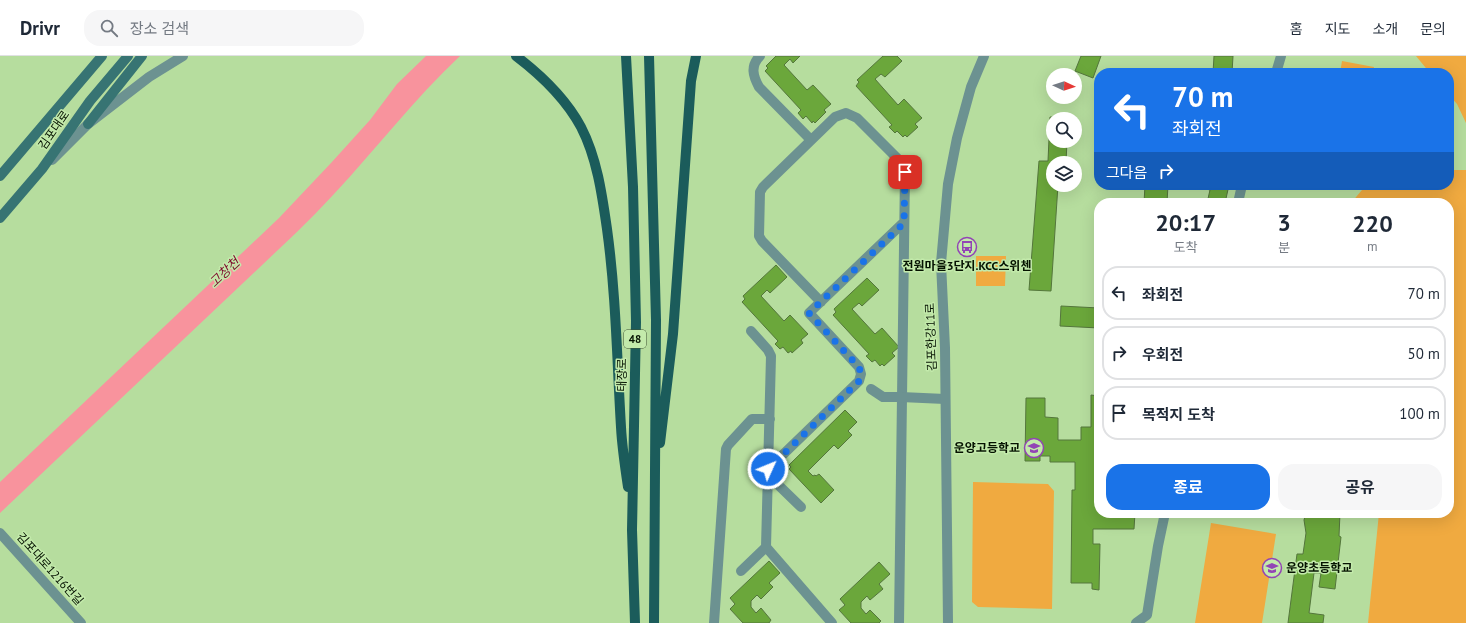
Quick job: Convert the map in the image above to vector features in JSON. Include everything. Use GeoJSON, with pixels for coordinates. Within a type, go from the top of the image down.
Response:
{"type":"FeatureCollection","features":[{"type":"Feature","properties":{"kind":"main road","name":"김포대로"},"geometry":{"type":"LineString","coordinates":[[0,176],[102,56]]}},
{"type":"Feature","properties":{"kind":"main road","name":"김포대로"},"geometry":{"type":"LineString","coordinates":[[0,218],[42,169],[90,101],[128,56]]}},
{"type":"Feature","properties":{"kind":"main road","name":"김포대로"},"geometry":{"type":"LineString","coordinates":[[88,124],[142,56]]}},
{"type":"Feature","properties":{"kind":"main road"},"geometry":{"type":"LineString","coordinates":[[516,56],[526,63],[570,108],[581,127],[593,156],[603,201],[612,260],[621,429],[632,530]]}},
{"type":"Feature","properties":{"kind":"main road","name":"태장로"},"geometry":{"type":"LineString","coordinates":[[626,56],[633,187],[636,322],[632,530],[635,623]]}},
{"type":"Feature","properties":{"kind":"main road","name":"48"},"geometry":{"type":"LineString","coordinates":[[649,56],[656,320],[654,623]]}},
{"type":"Feature","properties":{"kind":"main road"},"geometry":{"type":"LineString","coordinates":[[654,496],[673,334],[691,81],[696,56]]}},
{"type":"Feature","properties":{"kind":"street"},"geometry":{"type":"LineString","coordinates":[[42,169],[88,124],[149,77],[183,56]]}},
{"type":"Feature","properties":{"kind":"street"},"geometry":{"type":"LineString","coordinates":[[760,56],[755,61],[753,68],[759,87],[811,140]]}},
{"type":"Feature","properties":{"kind":"street","name":"김포한강11로"},"geometry":{"type":"LineString","coordinates":[[948,623],[941,263],[948,184],[957,138],[981,56]]}},
{"type":"Feature","properties":{"kind":"street"},"geometry":{"type":"LineString","coordinates":[[1277,68],[1281,56]]}},
{"type":"Feature","properties":{"kind":"street"},"geometry":{"type":"LineString","coordinates":[[821,302],[759,236],[760,192],[835,117],[846,113],[857,118],[903,166],[905,172],[899,623]]}},
{"type":"Feature","properties":{"kind":"street"},"geometry":{"type":"LineString","coordinates":[[768,472],[859,381],[861,374],[859,367],[809,313],[904,223]]}},
{"type":"Feature","properties":{"kind":"street"},"geometry":{"type":"LineString","coordinates":[[751,331],[768,350],[771,356],[766,547],[832,623]]}},
{"type":"Feature","properties":{"kind":"street"},"geometry":{"type":"LineString","coordinates":[[871,389],[883,397],[943,399]]}},
{"type":"Feature","properties":{"kind":"street","name":"김포한강11로"},"geometry":{"type":"LineString","coordinates":[[943,399],[944,623]]}},
{"type":"Feature","properties":{"kind":"street"},"geometry":{"type":"LineString","coordinates":[[714,623],[726,449],[752,419],[770,419]]}},
{"type":"Feature","properties":{"kind":"street"},"geometry":{"type":"LineString","coordinates":[[768,472],[801,507]]}},
{"type":"Feature","properties":{"kind":"street"},"geometry":{"type":"LineString","coordinates":[[1136,623],[1147,615],[1164,518]]}},
{"type":"Feature","properties":{"kind":"street","name":"김포대로1216번길"},"geometry":{"type":"LineString","coordinates":[[0,533],[81,623]]}},
{"type":"Feature","properties":{"kind":"street"},"geometry":{"type":"LineString","coordinates":[[741,571],[766,547]]}},
{"type":"Feature","properties":{"kind":"shaded area"},"geometry":{"type":"Polygon","coordinates":[[[1416,56],[1466,56],[1466,123],[1454,101],[1454,68],[1426,68],[1416,56]]]}},
{"type":"Feature","properties":{"kind":"shaded area"},"geometry":{"type":"Polygon","coordinates":[[[1342,61],[1374,67],[1374,68],[1341,68],[1342,61]]]}},
{"type":"Feature","properties":{"kind":"shaded area"},"geometry":{"type":"Polygon","coordinates":[[[1454,170],[1466,170],[1466,623],[1368,623],[1378,518],[1454,518],[1454,198],[1355,198],[1362,190],[1454,190],[1454,170]]]}},
{"type":"Feature","properties":{"kind":"shaded area"},"geometry":{"type":"Polygon","coordinates":[[[976,256],[1006,256],[1005,286],[976,286],[976,256]]]}},
{"type":"Feature","properties":{"kind":"shaded area"},"geometry":{"type":"Polygon","coordinates":[[[973,482],[1048,484],[1054,491],[1052,609],[978,607],[972,602],[973,482]]]}},
{"type":"Feature","properties":{"kind":"shaded area"},"geometry":{"type":"Polygon","coordinates":[[[1211,523],[1276,534],[1262,623],[1195,623],[1211,523]]]}},
{"type":"Feature","properties":{"kind":"water","name":"고창천"},"geometry":{"type":"Polygon","coordinates":[[[426,56],[460,56],[411,106],[350,177],[298,231],[0,513],[0,482],[279,218],[370,120],[397,84],[426,56]]]}},
{"type":"Feature","properties":{"kind":"building"},"geometry":{"type":"Polygon","coordinates":[[[776,56],[800,56],[793,63],[790,59],[784,65],[807,90],[813,85],[831,104],[824,110],[826,112],[815,123],[813,121],[812,123],[806,116],[803,119],[798,113],[801,110],[765,71],[768,68],[766,66],[776,56]]]}},
{"type":"Feature","properties":{"kind":"building"},"geometry":{"type":"Polygon","coordinates":[[[883,56],[897,56],[902,61],[885,77],[881,74],[875,79],[898,105],[904,99],[922,118],[915,124],[918,127],[907,137],[905,135],[903,137],[897,131],[895,133],[889,127],[892,125],[856,86],[859,82],[857,80],[883,56]]]}},
{"type":"Feature","properties":{"kind":"building"},"geometry":{"type":"Polygon","coordinates":[[[1081,56],[1101,56],[1097,68],[1094,68],[1093,78],[1082,74],[1082,68],[1076,68],[1081,56]]]}},
{"type":"Feature","properties":{"kind":"building"},"geometry":{"type":"Polygon","coordinates":[[[1214,56],[1233,56],[1232,68],[1213,68],[1214,56]]]}},
{"type":"Feature","properties":{"kind":"building"},"geometry":{"type":"Polygon","coordinates":[[[1049,148],[1067,148],[1066,156],[1048,156],[1049,148]]]}},
{"type":"Feature","properties":{"kind":"building"},"geometry":{"type":"Polygon","coordinates":[[[1039,161],[1046,161],[1046,192],[1058,192],[1051,291],[1029,290],[1039,161]]]}},
{"type":"Feature","properties":{"kind":"building"},"geometry":{"type":"Polygon","coordinates":[[[1145,190],[1168,190],[1167,198],[1144,198],[1145,190]]]}},
{"type":"Feature","properties":{"kind":"building"},"geometry":{"type":"Polygon","coordinates":[[[1210,190],[1228,190],[1226,198],[1208,198],[1210,190]]]}},
{"type":"Feature","properties":{"kind":"building"},"geometry":{"type":"Polygon","coordinates":[[[776,265],[787,277],[770,293],[767,290],[761,296],[784,321],[790,315],[808,334],[801,340],[803,343],[792,353],[791,351],[788,353],[783,347],[780,349],[775,344],[778,341],[742,302],[745,299],[743,296],[776,265]]]}},
{"type":"Feature","properties":{"kind":"building"},"geometry":{"type":"Polygon","coordinates":[[[867,278],[879,290],[862,306],[859,303],[852,309],[875,334],[882,328],[899,347],[892,353],[895,356],[884,366],[882,364],[880,366],[875,360],[872,362],[866,356],[869,354],[833,315],[836,312],[834,309],[867,278]]]}},
{"type":"Feature","properties":{"kind":"building"},"geometry":{"type":"Polygon","coordinates":[[[1061,306],[1094,308],[1094,328],[1060,326],[1061,306]]]}},
{"type":"Feature","properties":{"kind":"building","name":"운양고등학교"},"geometry":{"type":"Polygon","coordinates":[[[1091,395],[1094,395],[1094,518],[1135,518],[1134,529],[1093,529],[1093,544],[1100,544],[1099,590],[1092,589],[1092,583],[1071,583],[1072,490],[1075,490],[1075,462],[1050,462],[1050,456],[1040,456],[1040,461],[1025,461],[1026,398],[1045,398],[1045,417],[1058,418],[1058,440],[1081,440],[1081,427],[1091,427],[1091,395]]]}},
{"type":"Feature","properties":{"kind":"building"},"geometry":{"type":"Polygon","coordinates":[[[845,410],[857,422],[848,431],[852,435],[838,449],[834,445],[808,471],[813,476],[819,474],[834,490],[821,503],[789,469],[791,467],[789,465],[845,410]]]}},
{"type":"Feature","properties":{"kind":"building","name":"운양초등학교"},"geometry":{"type":"Polygon","coordinates":[[[1305,518],[1340,518],[1339,536],[1341,537],[1335,589],[1319,587],[1321,573],[1314,573],[1309,613],[1324,615],[1323,623],[1288,623],[1297,554],[1303,554],[1306,533],[1305,518]]]}},
{"type":"Feature","properties":{"kind":"building"},"geometry":{"type":"Polygon","coordinates":[[[769,561],[780,573],[769,583],[773,587],[761,599],[757,595],[751,601],[751,607],[756,613],[761,608],[771,620],[769,623],[743,623],[730,609],[735,604],[730,598],[769,561]]]}},
{"type":"Feature","properties":{"kind":"building"},"geometry":{"type":"Polygon","coordinates":[[[879,562],[890,574],[879,584],[883,589],[870,600],[867,596],[861,602],[861,608],[866,614],[870,610],[881,621],[879,623],[851,623],[839,610],[845,605],[840,599],[879,562]]]}},
{"type":"Feature","properties":{"kind":"place","name":"전원마을3단지.KCC스위첸"},"geometry":{"type":"Point","coordinates":[967,247]}},
{"type":"Feature","properties":{"kind":"place","name":"운양고등학교"},"geometry":{"type":"Point","coordinates":[1034,448]}},
{"type":"Feature","properties":{"kind":"place","name":"운양초등학교"},"geometry":{"type":"Point","coordinates":[1272,568]}},
{"type":"Feature","properties":{"kind":"route"},"geometry":{"type":"LineString","coordinates":[[768,469],[859,381],[861,374],[859,367],[809,313],[904,223],[905,172]]}}]}
